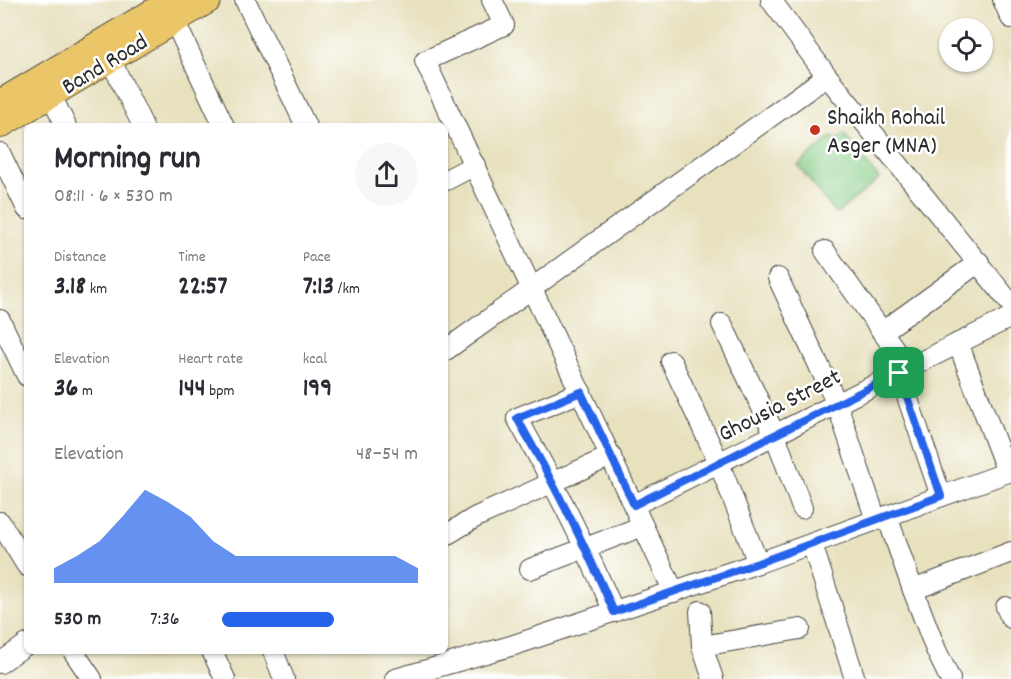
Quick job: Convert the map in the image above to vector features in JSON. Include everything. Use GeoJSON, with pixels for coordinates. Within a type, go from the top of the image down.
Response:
{"type":"FeatureCollection","features":[{"type":"Feature","properties":{"kind":"main road","name":"Band Road"},"geometry":{"type":"LineString","coordinates":[[0,103],[174,10],[208,0]]}},
{"type":"Feature","properties":{"kind":"main road","name":"Band Road"},"geometry":{"type":"LineString","coordinates":[[0,125],[111,59],[174,10]]}},
{"type":"Feature","properties":{"kind":"street"},"geometry":{"type":"LineString","coordinates":[[245,0],[305,123]]}},
{"type":"Feature","properties":{"kind":"street"},"geometry":{"type":"LineString","coordinates":[[492,0],[504,25],[425,62],[533,287],[674,591]]}},
{"type":"Feature","properties":{"kind":"street"},"geometry":{"type":"LineString","coordinates":[[771,0],[827,76],[1011,304]]}},
{"type":"Feature","properties":{"kind":"street"},"geometry":{"type":"LineString","coordinates":[[1003,0],[1011,18]]}},
{"type":"Feature","properties":{"kind":"street"},"geometry":{"type":"LineString","coordinates":[[174,10],[223,123]]}},
{"type":"Feature","properties":{"kind":"street"},"geometry":{"type":"LineString","coordinates":[[111,59],[142,123]]}},
{"type":"Feature","properties":{"kind":"street"},"geometry":{"type":"LineString","coordinates":[[448,349],[827,76]]}},
{"type":"Feature","properties":{"kind":"street"},"geometry":{"type":"LineString","coordinates":[[51,95],[65,123]]}},
{"type":"Feature","properties":{"kind":"street"},"geometry":{"type":"LineString","coordinates":[[0,153],[24,203]]}},
{"type":"Feature","properties":{"kind":"street"},"geometry":{"type":"LineString","coordinates":[[448,179],[475,165]]}},
{"type":"Feature","properties":{"kind":"street"},"geometry":{"type":"LineString","coordinates":[[825,251],[882,332],[904,371],[941,496]]}},
{"type":"Feature","properties":{"kind":"street"},"geometry":{"type":"LineString","coordinates":[[882,332],[979,262]]}},
{"type":"Feature","properties":{"kind":"street"},"geometry":{"type":"LineString","coordinates":[[778,278],[837,404],[881,518],[950,679]]}},
{"type":"Feature","properties":{"kind":"street","name":"Ghousia Street"},"geometry":{"type":"LineString","coordinates":[[634,505],[1011,317]]}},
{"type":"Feature","properties":{"kind":"street"},"geometry":{"type":"LineString","coordinates":[[0,320],[24,370]]}},
{"type":"Feature","properties":{"kind":"street"},"geometry":{"type":"LineString","coordinates":[[722,324],[775,435],[802,508]]}},
{"type":"Feature","properties":{"kind":"street"},"geometry":{"type":"LineString","coordinates":[[406,677],[514,645],[758,563],[1009,471],[958,343]]}},
{"type":"Feature","properties":{"kind":"street"},"geometry":{"type":"LineString","coordinates":[[671,361],[719,463],[758,563]]}},
{"type":"Feature","properties":{"kind":"street"},"geometry":{"type":"LineString","coordinates":[[581,392],[517,418],[554,482],[586,547],[614,612]]}},
{"type":"Feature","properties":{"kind":"street"},"geometry":{"type":"LineString","coordinates":[[448,534],[476,517],[611,456]]}},
{"type":"Feature","properties":{"kind":"street"},"geometry":{"type":"LineString","coordinates":[[0,522],[24,561]]}},
{"type":"Feature","properties":{"kind":"street"},"geometry":{"type":"LineString","coordinates":[[530,569],[644,526]]}},
{"type":"Feature","properties":{"kind":"street"},"geometry":{"type":"LineString","coordinates":[[812,543],[855,679]]}},
{"type":"Feature","properties":{"kind":"street"},"geometry":{"type":"LineString","coordinates":[[913,590],[1011,552]]}},
{"type":"Feature","properties":{"kind":"street"},"geometry":{"type":"LineString","coordinates":[[700,611],[702,646],[713,679]]}},
{"type":"Feature","properties":{"kind":"street"},"geometry":{"type":"LineString","coordinates":[[702,646],[800,629]]}},
{"type":"Feature","properties":{"kind":"street"},"geometry":{"type":"LineString","coordinates":[[0,663],[24,646]]}},
{"type":"Feature","properties":{"kind":"street"},"geometry":{"type":"LineString","coordinates":[[75,654],[92,679]]}},
{"type":"Feature","properties":{"kind":"street"},"geometry":{"type":"LineString","coordinates":[[213,654],[225,679]]}},
{"type":"Feature","properties":{"kind":"street"},"geometry":{"type":"LineString","coordinates":[[274,654],[284,679]]}},
{"type":"Feature","properties":{"kind":"green space"},"geometry":{"type":"Polygon","coordinates":[[[844,134],[879,179],[836,214],[798,165],[833,136],[836,140],[844,134]]]}},
{"type":"Feature","properties":{"kind":"place","name":"Shaikh Rohail Asger (MNA)"},"geometry":{"type":"Point","coordinates":[815,130]}},
{"type":"Feature","properties":{"kind":"route"},"geometry":{"type":"LineString","coordinates":[[899,373],[941,496],[758,563],[614,612],[586,547],[554,482],[517,418],[581,392],[634,505],[899,373]]}}]}
